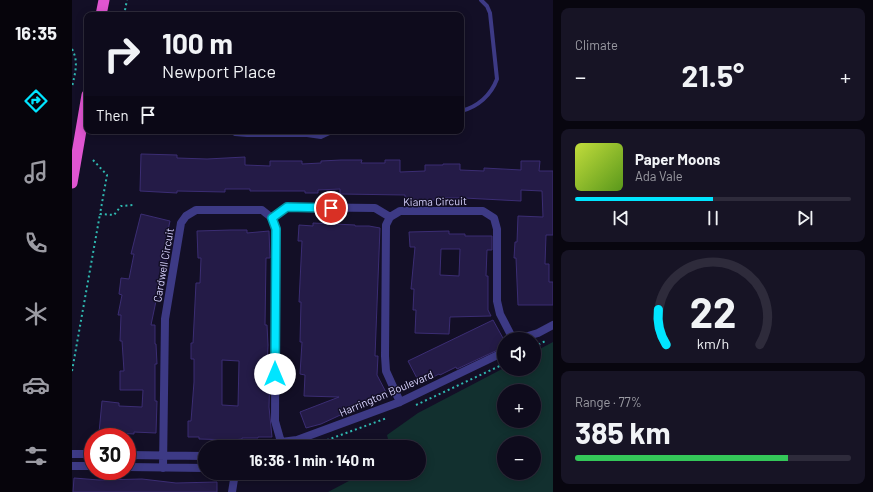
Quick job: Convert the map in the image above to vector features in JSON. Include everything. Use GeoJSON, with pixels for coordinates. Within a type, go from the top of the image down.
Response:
{"type":"FeatureCollection","features":[{"type":"Feature","properties":{"kind":"highway"},"geometry":{"type":"LineString","coordinates":[[102,12],[104,0]]}},
{"type":"Feature","properties":{"kind":"highway"},"geometry":{"type":"LineString","coordinates":[[72,183],[84,113]]}},
{"type":"Feature","properties":{"kind":"street"},"geometry":{"type":"LineString","coordinates":[[277,440],[275,421],[276,229],[272,218],[287,207],[375,208],[390,217]]}},
{"type":"Feature","properties":{"kind":"street","name":"Cardwell Circuit"},"geometry":{"type":"LineString","coordinates":[[163,468],[165,319],[181,223],[186,216],[196,210],[262,210],[272,218]]}},
{"type":"Feature","properties":{"kind":"street","name":"Kiama Circuit"},"geometry":{"type":"LineString","coordinates":[[400,402],[386,371],[385,356],[386,225],[390,217],[400,211],[483,211],[494,218],[498,229],[497,300],[500,314],[509,332]]}},
{"type":"Feature","properties":{"kind":"street"},"geometry":{"type":"LineString","coordinates":[[540,332],[553,325]]}},
{"type":"Feature","properties":{"kind":"street","name":"Harrington Boulevard"},"geometry":{"type":"LineString","coordinates":[[297,440],[400,402],[497,355]]}},
{"type":"Feature","properties":{"kind":"street"},"geometry":{"type":"LineString","coordinates":[[72,454],[84,454]]}},
{"type":"Feature","properties":{"kind":"street"},"geometry":{"type":"LineString","coordinates":[[136,455],[198,456]]}},
{"type":"Feature","properties":{"kind":"street"},"geometry":{"type":"LineString","coordinates":[[72,466],[84,466]]}},
{"type":"Feature","properties":{"kind":"street"},"geometry":{"type":"LineString","coordinates":[[136,467],[198,468]]}},
{"type":"Feature","properties":{"kind":"street"},"geometry":{"type":"LineString","coordinates":[[232,492],[234,480]]}},
{"type":"Feature","properties":{"kind":"lane"},"geometry":{"type":"LineString","coordinates":[[464,110],[474,107],[486,96],[494,87],[497,79],[490,13],[482,0]]}},
{"type":"Feature","properties":{"kind":"lane"},"geometry":{"type":"LineString","coordinates":[[235,134],[307,135],[321,137],[328,134]]}},
{"type":"Feature","properties":{"kind":"path"},"geometry":{"type":"LineString","coordinates":[[125,12],[127,0]]}},
{"type":"Feature","properties":{"kind":"path"},"geometry":{"type":"LineString","coordinates":[[72,50],[76,57],[77,64],[72,87]]}},
{"type":"Feature","properties":{"kind":"path"},"geometry":{"type":"LineString","coordinates":[[72,371],[107,174],[93,160]]}},
{"type":"Feature","properties":{"kind":"path"},"geometry":{"type":"LineString","coordinates":[[100,214],[114,215],[121,206],[133,205]]}},
{"type":"Feature","properties":{"kind":"path"},"geometry":{"type":"LineString","coordinates":[[541,343],[553,336]]}},
{"type":"Feature","properties":{"kind":"green space"},"geometry":{"type":"Polygon","coordinates":[[[553,342],[553,492],[328,492],[351,480],[426,480],[426,440],[388,440],[387,435],[418,413],[497,372],[497,376],[541,376],[541,348],[553,342]]]}},
{"type":"Feature","properties":{"kind":"building"},"geometry":{"type":"Polygon","coordinates":[[[141,154],[177,155],[177,158],[207,159],[245,157],[245,165],[270,166],[270,161],[302,161],[302,164],[341,160],[362,160],[361,163],[385,163],[385,160],[400,160],[400,172],[425,171],[425,165],[443,164],[460,164],[460,170],[484,171],[484,168],[521,170],[521,161],[540,161],[539,171],[553,171],[553,235],[546,235],[545,264],[549,264],[549,282],[553,282],[553,305],[518,305],[516,258],[514,258],[515,242],[517,242],[518,216],[543,217],[542,191],[521,190],[521,201],[464,198],[441,198],[441,200],[405,200],[405,195],[340,194],[340,189],[318,190],[318,193],[305,193],[305,191],[250,191],[250,189],[225,189],[225,192],[177,191],[177,193],[140,191],[141,154]]]}},
{"type":"Feature","properties":{"kind":"building"},"geometry":{"type":"Polygon","coordinates":[[[141,214],[170,221],[165,244],[170,245],[159,301],[156,301],[151,325],[155,325],[157,364],[155,364],[155,401],[157,401],[156,433],[136,432],[136,428],[99,428],[102,401],[119,403],[119,406],[142,407],[143,390],[120,390],[120,371],[124,371],[122,341],[120,341],[121,315],[118,315],[122,295],[119,294],[121,278],[129,279],[134,254],[131,254],[141,214]]]}},
{"type":"Feature","properties":{"kind":"building"},"geometry":{"type":"Polygon","coordinates":[[[313,223],[380,228],[375,356],[378,356],[377,375],[388,396],[365,406],[364,404],[321,424],[306,428],[300,412],[339,397],[304,396],[305,375],[300,374],[302,342],[300,342],[301,302],[299,302],[302,241],[298,241],[299,225],[313,226],[313,223]]]}},
{"type":"Feature","properties":{"kind":"building"},"geometry":{"type":"Polygon","coordinates":[[[247,230],[247,233],[269,231],[270,258],[266,258],[265,325],[267,325],[268,345],[267,367],[270,368],[269,407],[272,437],[242,438],[233,440],[199,439],[199,437],[188,437],[188,421],[191,421],[194,382],[194,359],[191,359],[191,343],[193,343],[196,283],[200,283],[201,258],[198,258],[197,231],[247,230]],[[222,360],[222,405],[238,406],[239,361],[222,360]]]}},
{"type":"Feature","properties":{"kind":"building"},"geometry":{"type":"Polygon","coordinates":[[[449,231],[449,234],[465,234],[465,236],[492,236],[492,250],[487,250],[486,276],[488,276],[488,310],[491,316],[450,317],[449,334],[415,333],[416,310],[413,310],[414,289],[411,289],[415,247],[410,247],[409,232],[449,231]],[[441,249],[440,275],[459,276],[460,249],[441,249]]]}},
{"type":"Feature","properties":{"kind":"building"},"geometry":{"type":"Polygon","coordinates":[[[493,320],[500,332],[497,332],[497,350],[457,369],[456,367],[440,375],[439,374],[420,384],[408,361],[493,320]]]}},
{"type":"Feature","properties":{"kind":"building"},"geometry":{"type":"Polygon","coordinates":[[[74,478],[84,480],[142,479],[176,483],[217,482],[217,492],[73,492],[74,478]]]}},
{"type":"Feature","properties":{"kind":"route"},"geometry":{"type":"LineString","coordinates":[[275,374],[276,229],[272,218],[287,207],[331,208]]}}]}
